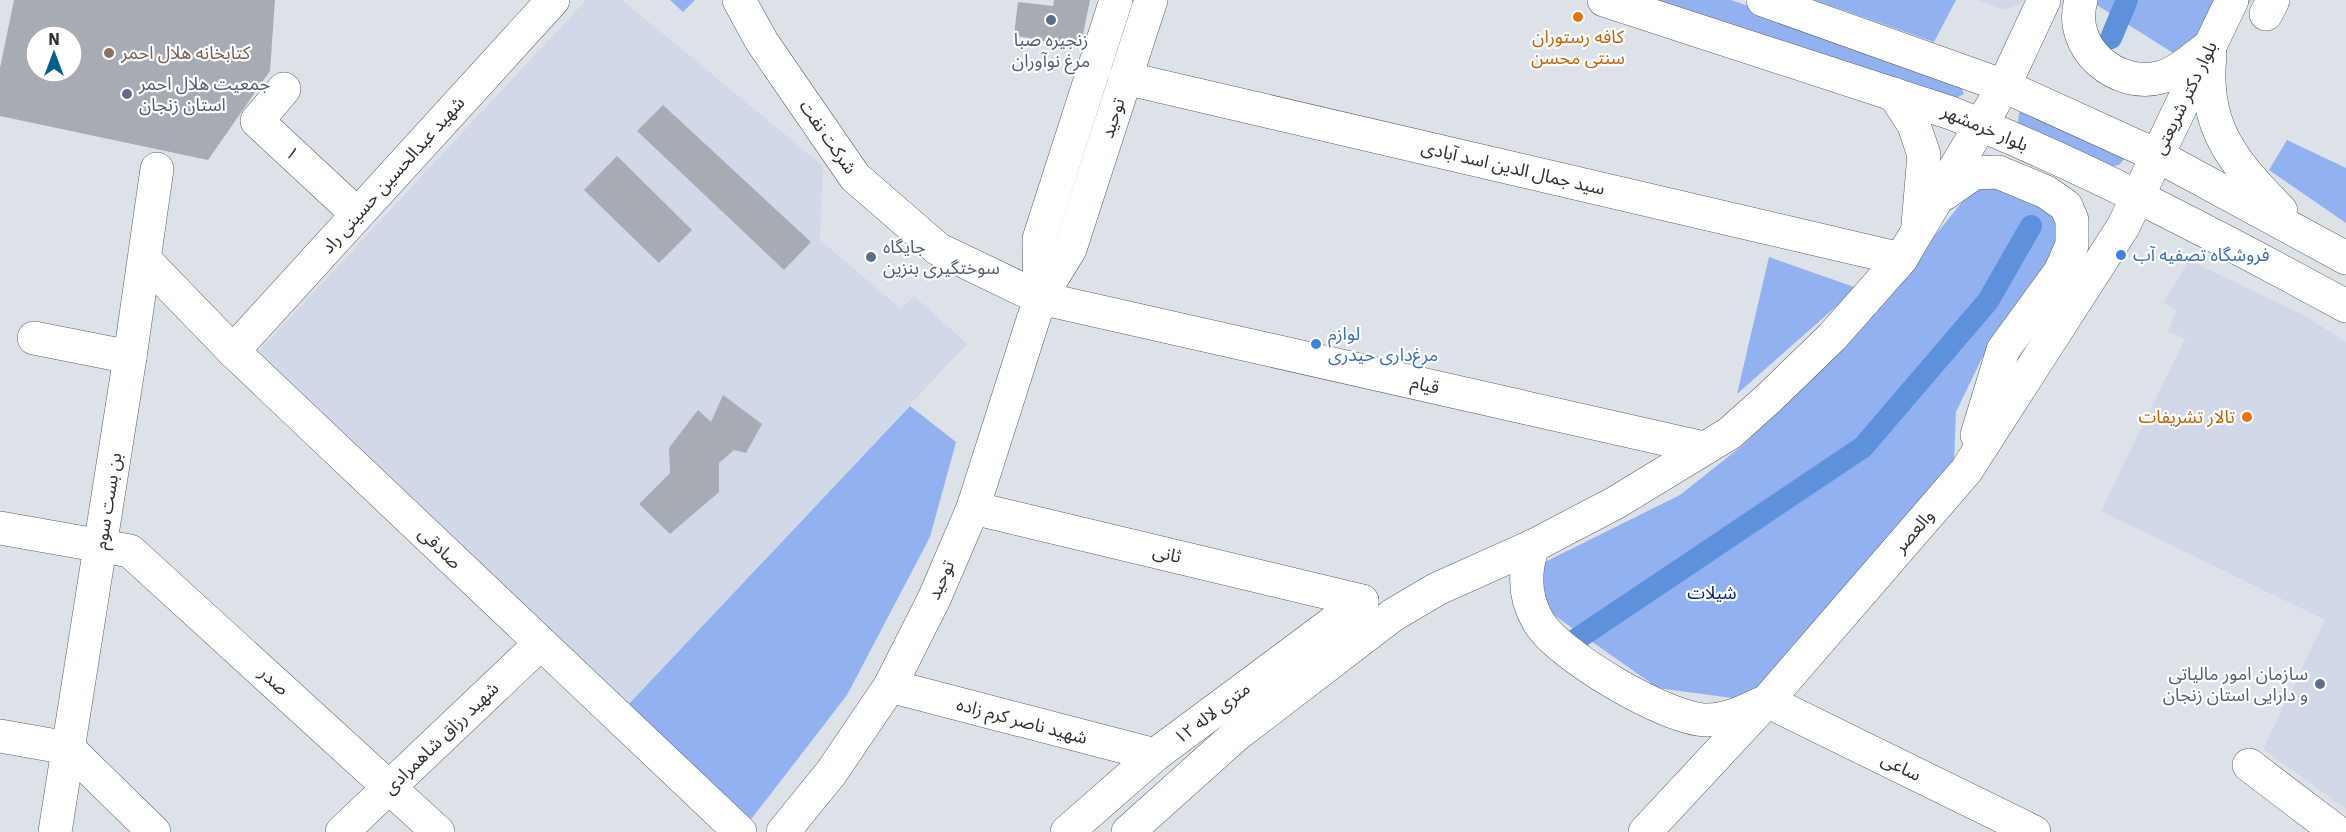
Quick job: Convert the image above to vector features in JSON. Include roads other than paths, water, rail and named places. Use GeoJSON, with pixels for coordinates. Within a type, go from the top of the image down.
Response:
{"type":"FeatureCollection","features":[{"type":"Feature","properties":{"kind":"street","name":"شهید عبدالحسین حسینی راد"},"geometry":{"type":"LineString","coordinates":[[233,351],[553,0]]}},
{"type":"Feature","properties":{"kind":"street","name":"شرکت نفت"},"geometry":{"type":"LineString","coordinates":[[739,0],[762,42],[855,177],[938,249],[1040,298]]}},
{"type":"Feature","properties":{"kind":"street","name":"توحید"},"geometry":{"type":"LineString","coordinates":[[1040,298],[1039,239],[1116,0]]}},
{"type":"Feature","properties":{"kind":"street","name":"توحید"},"geometry":{"type":"LineString","coordinates":[[783,832],[831,773],[890,686],[934,599],[973,508],[1040,298],[1070,249],[1151,0]]}},
{"type":"Feature","properties":{"kind":"street","name":"بلوار خرمشهر"},"geometry":{"type":"LineString","coordinates":[[1604,0],[1894,94],[1982,125],[2138,196],[2346,306]]}},
{"type":"Feature","properties":{"kind":"street"},"geometry":{"type":"LineString","coordinates":[[1763,0],[2004,86],[2158,156],[2346,258]]}},
{"type":"Feature","properties":{"kind":"street"},"geometry":{"type":"LineString","coordinates":[[1128,832],[1235,736],[1393,615],[1437,589],[1533,546],[1615,503],[1730,433],[1769,398],[1832,337],[1909,245],[1940,197],[2004,86],[2044,0]]}},
{"type":"Feature","properties":{"kind":"street"},"geometry":{"type":"LineString","coordinates":[[2081,0],[2079,28],[2087,49],[2101,65],[2120,76],[2141,80],[2162,77],[2182,67],[2211,45]]}},
{"type":"Feature","properties":{"kind":"street","name":"بلوار دکتر شریعتی"},"geometry":{"type":"LineString","coordinates":[[2138,196],[2232,0]]}},
{"type":"Feature","properties":{"kind":"street"},"geometry":{"type":"LineString","coordinates":[[2211,45],[2209,85],[2213,118],[2239,166],[2305,235]]}},
{"type":"Feature","properties":{"kind":"street","name":"سید جمال الدین اسد آبادی"},"geometry":{"type":"LineString","coordinates":[[1125,78],[1909,245]]}},
{"type":"Feature","properties":{"kind":"street","name":"۱"},"geometry":{"type":"LineString","coordinates":[[284,89],[257,121],[357,214]]}},
{"type":"Feature","properties":{"kind":"street"},"geometry":{"type":"LineString","coordinates":[[1894,94],[1914,125],[1924,155],[1909,245]]}},
{"type":"Feature","properties":{"kind":"street","name":"بن بست سوم"},"geometry":{"type":"LineString","coordinates":[[55,832],[145,260],[157,169]]}},
{"type":"Feature","properties":{"kind":"street"},"geometry":{"type":"LineString","coordinates":[[1940,197],[1974,173],[1998,172],[2046,192],[2066,206],[2072,220],[2072,245],[2060,272],[2003,350],[1966,471]]}},
{"type":"Feature","properties":{"kind":"street","name":"والعصر"},"geometry":{"type":"LineString","coordinates":[[1645,832],[1767,701],[1966,471],[2118,236],[2138,196]]}},
{"type":"Feature","properties":{"kind":"street","name":"صادقی"},"geometry":{"type":"LineString","coordinates":[[145,260],[233,351],[740,832]]}},
{"type":"Feature","properties":{"kind":"street","name":"قیام"},"geometry":{"type":"LineString","coordinates":[[1040,298],[1704,448]]}},
{"type":"Feature","properties":{"kind":"street"},"geometry":{"type":"LineString","coordinates":[[34,338],[130,357]]}},
{"type":"Feature","properties":{"kind":"street","name":"ثانی"},"geometry":{"type":"LineString","coordinates":[[973,508],[1362,601]]}},
{"type":"Feature","properties":{"kind":"street","name":"صدر"},"geometry":{"type":"LineString","coordinates":[[0,528],[130,551],[438,832]]}},
{"type":"Feature","properties":{"kind":"street"},"geometry":{"type":"LineString","coordinates":[[1533,546],[1527,563],[1530,602],[1545,632],[1562,649],[1646,701],[1679,715],[1707,720],[1730,717],[1767,701]]}},
{"type":"Feature","properties":{"kind":"street","name":"۱۲ متری لاله"},"geometry":{"type":"LineString","coordinates":[[1067,832],[1155,755],[1362,601]]}},
{"type":"Feature","properties":{"kind":"street","name":"شهید رزاق شاهمرادی"},"geometry":{"type":"LineString","coordinates":[[342,832],[540,644]]}},
{"type":"Feature","properties":{"kind":"street","name":"شهید ناصر کرم زاده"},"geometry":{"type":"LineString","coordinates":[[890,686],[1155,755]]}},
{"type":"Feature","properties":{"kind":"street","name":"ساعی"},"geometry":{"type":"LineString","coordinates":[[1767,701],[2034,832]]}},
{"type":"Feature","properties":{"kind":"street"},"geometry":{"type":"LineString","coordinates":[[0,736],[68,748],[154,832]]}},
{"type":"Feature","properties":{"kind":"street"},"geometry":{"type":"LineString","coordinates":[[2249,765],[2337,832]]}},
{"type":"Feature","properties":{"kind":"waterway"},"geometry":{"type":"LineString","coordinates":[[2111,38],[2127,0]]}},
{"type":"Feature","properties":{"kind":"waterway"},"geometry":{"type":"LineString","coordinates":[[1562,649],[1863,447],[1988,301],[2031,226]]}},
{"type":"Feature","properties":{"kind":"place","name":"کافه رستوران سنتی محسن"},"geometry":{"type":"Point","coordinates":[1578,17]}},
{"type":"Feature","properties":{"kind":"place","name":"زنجیره صبا مرغ نوآوران"},"geometry":{"type":"Point","coordinates":[1051,20]}},
{"type":"Feature","properties":{"kind":"place","name":"کتابخانه هلال احمر"},"geometry":{"type":"Point","coordinates":[109,53]}},
{"type":"Feature","properties":{"kind":"place","name":"جمعیت هلال احمر استان زنجان"},"geometry":{"type":"Point","coordinates":[127,94]}},
{"type":"Feature","properties":{"kind":"place","name":"فروشگاه تصفیه آب"},"geometry":{"type":"Point","coordinates":[2121,255]}},
{"type":"Feature","properties":{"kind":"place","name":"جایگاه سوختگیرى بنزین"},"geometry":{"type":"Point","coordinates":[871,257]}},
{"type":"Feature","properties":{"kind":"place","name":"لوازم مرغ‌داری حیدری"},"geometry":{"type":"Point","coordinates":[1316,344]}},
{"type":"Feature","properties":{"kind":"place","name":"تالار تشریفات"},"geometry":{"type":"Point","coordinates":[2247,417]}},
{"type":"Feature","properties":{"kind":"place","name":"سازمان امور مالیاتی و دارایی استان زنجان"},"geometry":{"type":"Point","coordinates":[2320,684]}},
{"type":"Feature","properties":{"kind":"park label","name":"شیلات"},"geometry":{"type":"Point","coordinates":[1712,593]}}]}
